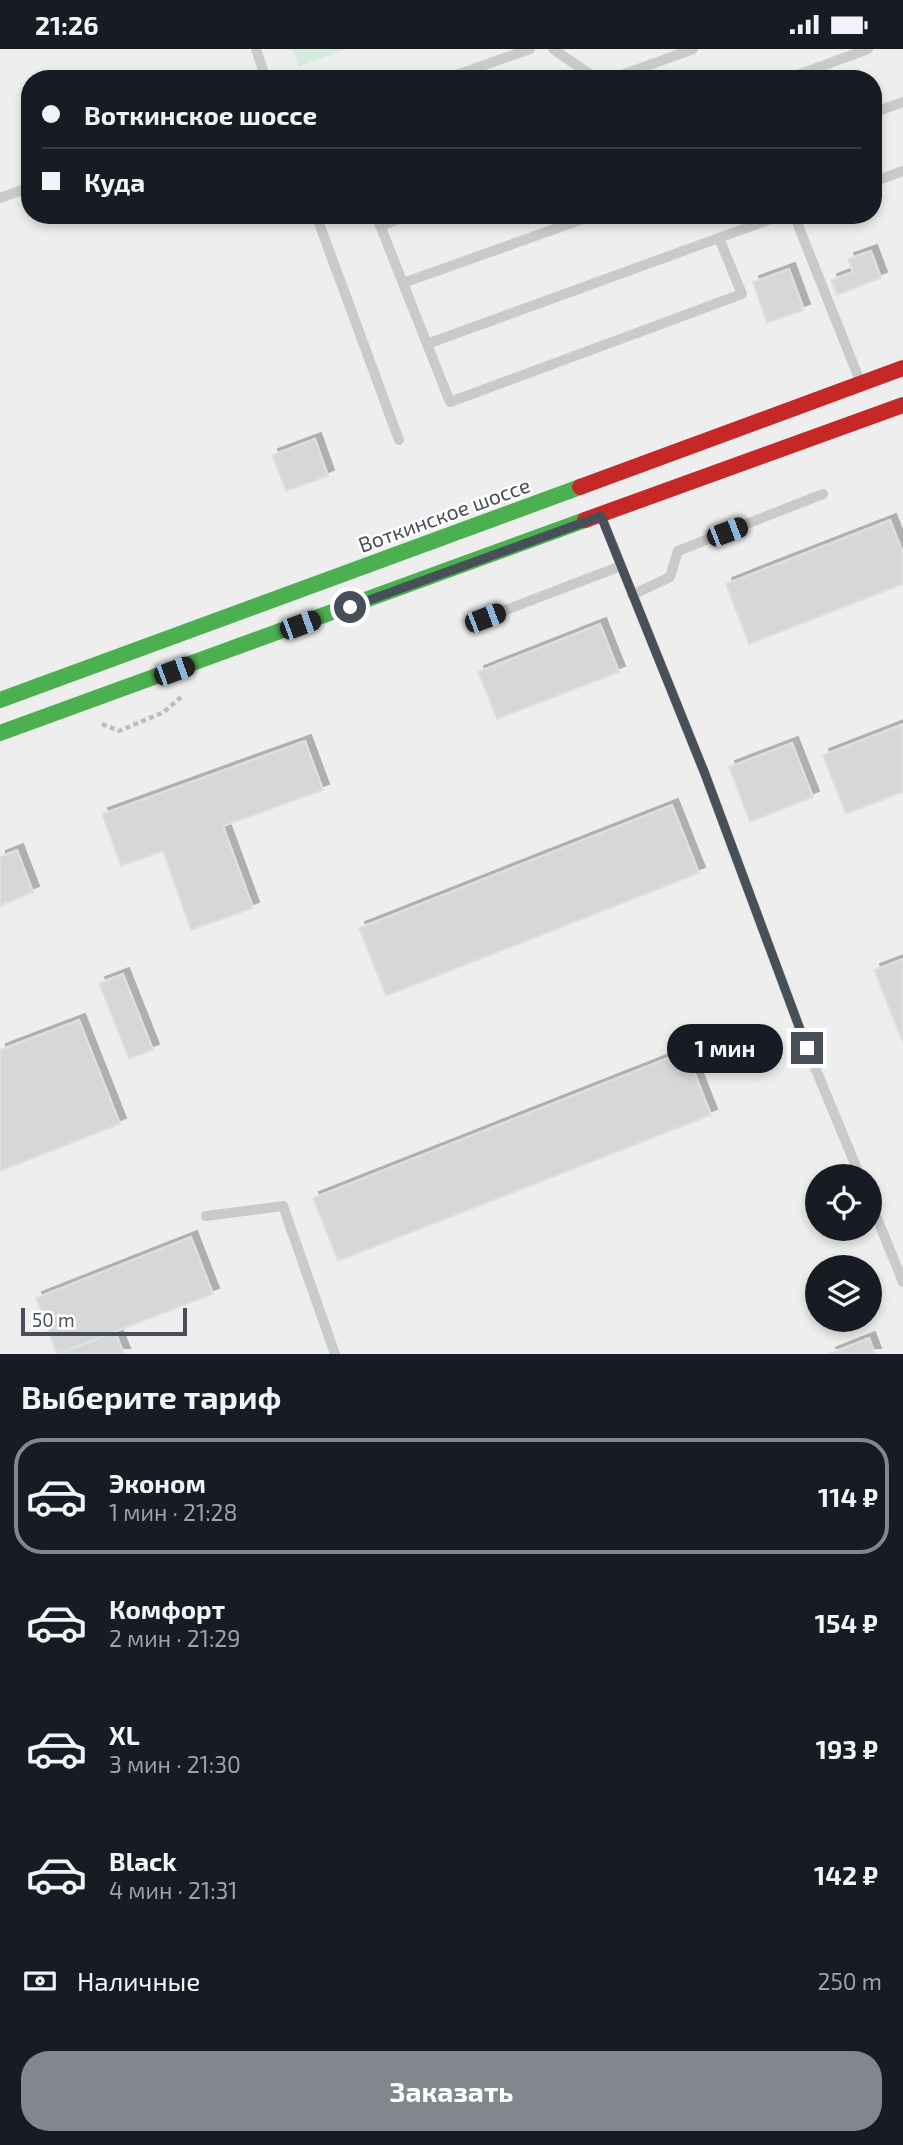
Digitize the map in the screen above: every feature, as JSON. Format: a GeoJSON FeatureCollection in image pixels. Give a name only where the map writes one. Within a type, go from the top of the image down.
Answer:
{"type":"FeatureCollection","features":[{"type":"Feature","properties":{"kind":"main road","name":"Воткинское шоссе"},"geometry":{"type":"LineString","coordinates":[[0,700],[903,368]]}},
{"type":"Feature","properties":{"kind":"main road"},"geometry":{"type":"LineString","coordinates":[[0,733],[903,405]]}},
{"type":"Feature","properties":{"kind":"lane"},"geometry":{"type":"LineString","coordinates":[[256,49],[263,70]]}},
{"type":"Feature","properties":{"kind":"lane"},"geometry":{"type":"LineString","coordinates":[[470,70],[530,49]]}},
{"type":"Feature","properties":{"kind":"lane"},"geometry":{"type":"LineString","coordinates":[[553,49],[584,70]]}},
{"type":"Feature","properties":{"kind":"lane"},"geometry":{"type":"LineString","coordinates":[[636,70],[693,49]]}},
{"type":"Feature","properties":{"kind":"lane"},"geometry":{"type":"LineString","coordinates":[[811,70],[868,49]]}},
{"type":"Feature","properties":{"kind":"lane"},"geometry":{"type":"LineString","coordinates":[[882,110],[903,102]]}},
{"type":"Feature","properties":{"kind":"lane"},"geometry":{"type":"LineString","coordinates":[[882,179],[903,171]]}},
{"type":"Feature","properties":{"kind":"lane"},"geometry":{"type":"LineString","coordinates":[[0,198],[21,190]]}},
{"type":"Feature","properties":{"kind":"lane"},"geometry":{"type":"LineString","coordinates":[[319,224],[399,440]]}},
{"type":"Feature","properties":{"kind":"lane"},"geometry":{"type":"LineString","coordinates":[[379,224],[450,402],[742,294],[719,238]]}},
{"type":"Feature","properties":{"kind":"lane"},"geometry":{"type":"LineString","coordinates":[[403,283],[569,224]]}},
{"type":"Feature","properties":{"kind":"lane"},"geometry":{"type":"LineString","coordinates":[[427,344],[757,224]]}},
{"type":"Feature","properties":{"kind":"lane"},"geometry":{"type":"LineString","coordinates":[[798,224],[861,384]]}},
{"type":"Feature","properties":{"kind":"lane"},"geometry":{"type":"LineString","coordinates":[[632,595],[670,577],[678,551],[823,494]]}},
{"type":"Feature","properties":{"kind":"lane"},"geometry":{"type":"LineString","coordinates":[[601,516],[705,774],[807,1048],[855,1164]]}},
{"type":"Feature","properties":{"kind":"lane"},"geometry":{"type":"LineString","coordinates":[[485,618],[621,566]]}},
{"type":"Feature","properties":{"kind":"lane"},"geometry":{"type":"LineString","coordinates":[[205,1216],[283,1206],[335,1354]]}},
{"type":"Feature","properties":{"kind":"lane"},"geometry":{"type":"LineString","coordinates":[[882,1230],[903,1282]]}},
{"type":"Feature","properties":{"kind":"green space"},"geometry":{"type":"Polygon","coordinates":[[[292,49],[346,49],[299,67],[292,49]]]}},
{"type":"Feature","properties":{"kind":"building"},"geometry":{"type":"Polygon","coordinates":[[[871,251],[881,278],[837,295],[831,280],[853,272],[848,259],[871,251]]]}},
{"type":"Feature","properties":{"kind":"building"},"geometry":{"type":"Polygon","coordinates":[[[789,269],[804,310],[767,323],[753,282],[789,269]]]}},
{"type":"Feature","properties":{"kind":"building"},"geometry":{"type":"Polygon","coordinates":[[[315,439],[328,476],[286,491],[272,455],[315,439]]]}},
{"type":"Feature","properties":{"kind":"building"},"geometry":{"type":"Polygon","coordinates":[[[890,520],[903,553],[903,584],[749,644],[726,584],[890,520]]]}},
{"type":"Feature","properties":{"kind":"building"},"geometry":{"type":"Polygon","coordinates":[[[600,624],[619,672],[497,719],[478,672],[600,624]]]}},
{"type":"Feature","properties":{"kind":"building"},"geometry":{"type":"Polygon","coordinates":[[[903,724],[903,792],[846,814],[823,755],[903,724]]]}},
{"type":"Feature","properties":{"kind":"building"},"geometry":{"type":"Polygon","coordinates":[[[305,741],[323,790],[223,826],[253,908],[191,930],[163,851],[121,866],[102,814],[305,741]]]}},
{"type":"Feature","properties":{"kind":"building"},"geometry":{"type":"Polygon","coordinates":[[[792,743],[813,797],[750,822],[729,767],[792,743]]]}},
{"type":"Feature","properties":{"kind":"building"},"geometry":{"type":"Polygon","coordinates":[[[672,805],[699,873],[386,996],[359,928],[672,805]]]}},
{"type":"Feature","properties":{"kind":"building"},"geometry":{"type":"Polygon","coordinates":[[[17,850],[33,892],[0,906],[0,857],[17,850]]]}},
{"type":"Feature","properties":{"kind":"building"},"geometry":{"type":"Polygon","coordinates":[[[903,959],[903,1043],[874,970],[903,959]]]}},
{"type":"Feature","properties":{"kind":"building"},"geometry":{"type":"Polygon","coordinates":[[[123,974],[153,1050],[129,1059],[99,983],[123,974]]]}},
{"type":"Feature","properties":{"kind":"building"},"geometry":{"type":"Polygon","coordinates":[[[79,1020],[120,1124],[0,1171],[0,1050],[79,1020]]]}},
{"type":"Feature","properties":{"kind":"building"},"geometry":{"type":"Polygon","coordinates":[[[686,1051],[711,1115],[338,1261],[313,1198],[686,1051]]]}},
{"type":"Feature","properties":{"kind":"building"},"geometry":{"type":"Polygon","coordinates":[[[191,1237],[213,1294],[57,1354],[36,1298],[191,1237]]]}},
{"type":"Feature","properties":{"kind":"building"},"geometry":{"type":"Polygon","coordinates":[[[115,1332],[124,1354],[59,1354],[115,1332]]]}},
{"type":"Feature","properties":{"kind":"building"},"geometry":{"type":"Polygon","coordinates":[[[869,1338],[875,1354],[829,1354],[869,1338]]]}},
{"type":"Feature","properties":{"kind":"traffic: fast"},"geometry":{"type":"LineString","coordinates":[[0,700],[580,487]]}},
{"type":"Feature","properties":{"kind":"traffic: fast"},"geometry":{"type":"LineString","coordinates":[[0,733],[585,520]]}},
{"type":"Feature","properties":{"kind":"traffic: jam"},"geometry":{"type":"LineString","coordinates":[[580,487],[903,368]]}},
{"type":"Feature","properties":{"kind":"traffic: jam"},"geometry":{"type":"LineString","coordinates":[[585,520],[903,405]]}},
{"type":"Feature","properties":{"kind":"route"},"geometry":{"type":"LineString","coordinates":[[350,607],[601,516],[705,774],[807,1048]]}}]}
